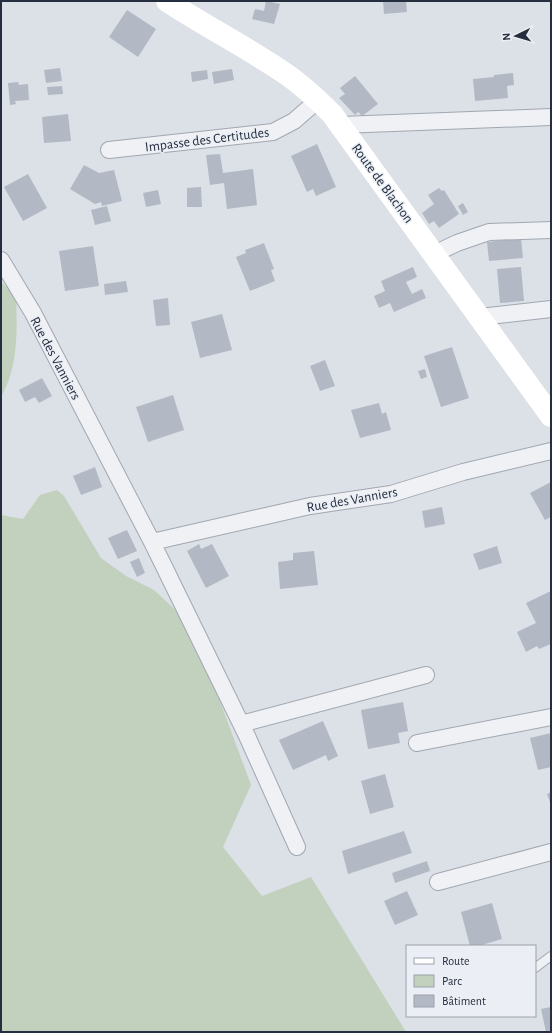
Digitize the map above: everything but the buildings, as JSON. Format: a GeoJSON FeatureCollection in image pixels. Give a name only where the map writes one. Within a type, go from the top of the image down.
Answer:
{"type":"FeatureCollection","features":[{"type":"Feature","properties":{"kind":"street","name":"Route de Blachon"},"geometry":{"type":"LineString","coordinates":[[167,1],[282,72],[318,100],[341,125],[551,416]]}},
{"type":"Feature","properties":{"kind":"street","name":"Impasse des Certitudes"},"geometry":{"type":"LineString","coordinates":[[110,150],[273,132],[294,121],[318,100]]}},
{"type":"Feature","properties":{"kind":"street"},"geometry":{"type":"LineString","coordinates":[[341,125],[551,117]]}},
{"type":"Feature","properties":{"kind":"street"},"geometry":{"type":"LineString","coordinates":[[434,254],[456,243],[489,232],[551,230]]}},
{"type":"Feature","properties":{"kind":"street","name":"Rue des Vanniers"},"geometry":{"type":"LineString","coordinates":[[1,260],[33,313],[152,542],[242,724],[297,847]]}},
{"type":"Feature","properties":{"kind":"street"},"geometry":{"type":"LineString","coordinates":[[480,317],[551,309]]}},
{"type":"Feature","properties":{"kind":"street","name":"Rue des Vanniers"},"geometry":{"type":"LineString","coordinates":[[152,542],[310,506],[391,494],[464,472],[551,451]]}},
{"type":"Feature","properties":{"kind":"street"},"geometry":{"type":"LineString","coordinates":[[242,724],[426,675]]}},
{"type":"Feature","properties":{"kind":"street"},"geometry":{"type":"LineString","coordinates":[[417,743],[551,716]]}},
{"type":"Feature","properties":{"kind":"street"},"geometry":{"type":"LineString","coordinates":[[438,882],[551,852]]}},
{"type":"Feature","properties":{"kind":"lane"},"geometry":{"type":"LineString","coordinates":[[536,967],[551,956]]}},
{"type":"Feature","properties":{"kind":"green space"},"geometry":{"type":"Polygon","coordinates":[[[1,282],[16,295],[17,321],[14,360],[7,385],[1,397],[1,282]]]}},
{"type":"Feature","properties":{"kind":"green space"},"geometry":{"type":"Polygon","coordinates":[[[57,490],[64,496],[101,558],[126,576],[154,590],[183,617],[201,650],[251,785],[223,847],[262,896],[311,877],[406,1032],[1,1032],[1,515],[23,519],[40,495],[57,490]]]}}]}
